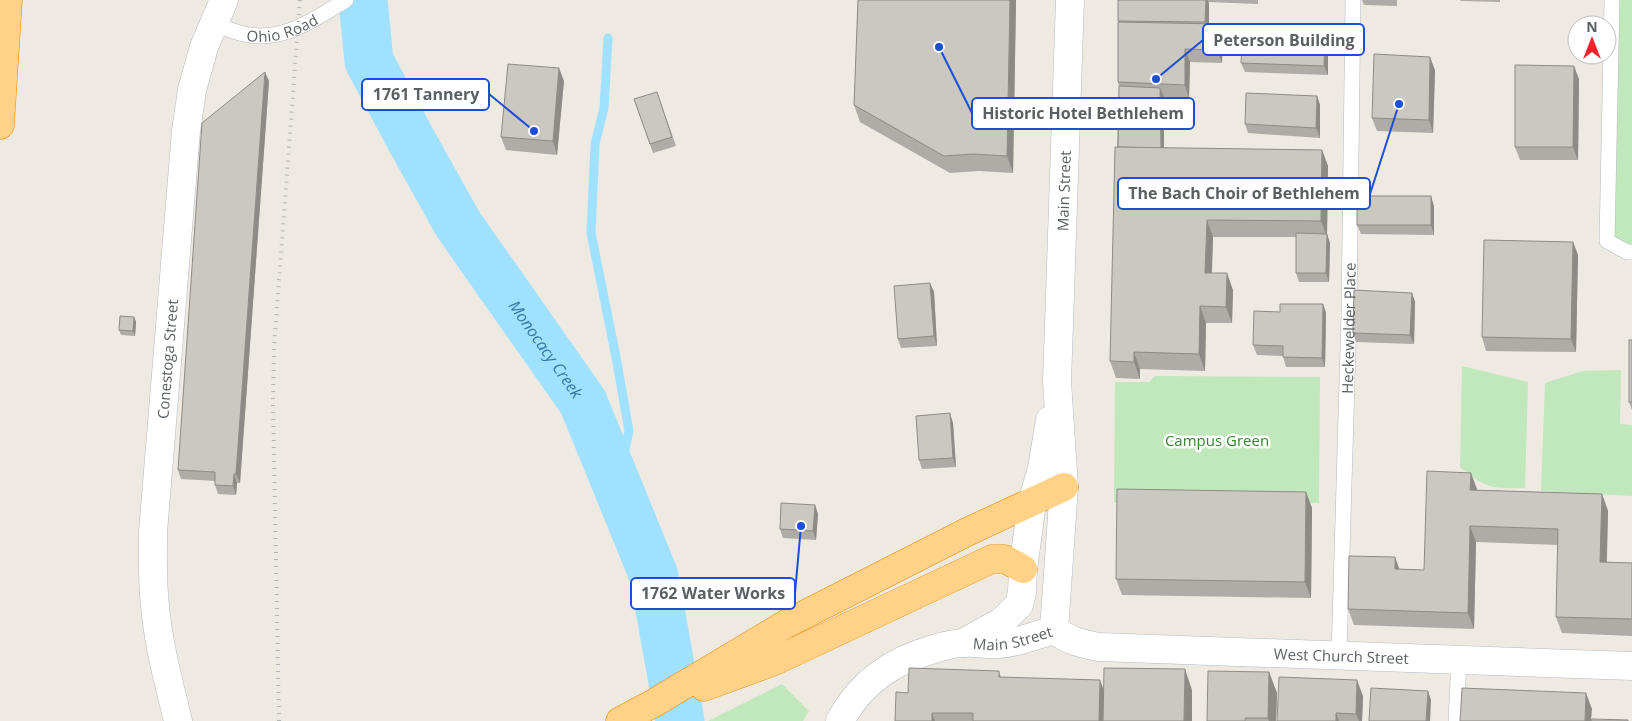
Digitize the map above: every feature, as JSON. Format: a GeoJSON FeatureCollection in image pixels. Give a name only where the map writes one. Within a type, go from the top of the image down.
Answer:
{"type":"FeatureCollection","features":[{"type":"Feature","properties":{"kind":"highway"},"geometry":{"type":"LineString","coordinates":[[0,125],[8,0]]}},
{"type":"Feature","properties":{"kind":"highway"},"geometry":{"type":"LineString","coordinates":[[631,716],[786,624],[967,532],[1064,487]]}},
{"type":"Feature","properties":{"kind":"highway"},"geometry":{"type":"LineString","coordinates":[[631,716],[776,661],[864,621],[992,558],[1005,559],[1023,568]]}},
{"type":"Feature","properties":{"kind":"street","name":"Main Street"},"geometry":{"type":"LineString","coordinates":[[963,643],[1007,643],[1024,640],[1054,630],[1064,487],[1057,382],[1070,0]]}},
{"type":"Feature","properties":{"kind":"street","name":"Conestoga Street"},"geometry":{"type":"LineString","coordinates":[[178,721],[161,647],[155,606],[152,565],[153,532],[186,131],[192,90],[204,47],[219,12]]}},
{"type":"Feature","properties":{"kind":"street","name":"Main Street"},"geometry":{"type":"LineString","coordinates":[[840,721],[860,693],[887,668],[909,657],[963,643],[1001,622],[1019,605],[1032,503],[1042,468],[1057,382]]}},
{"type":"Feature","properties":{"kind":"street","name":"West Church Street"},"geometry":{"type":"LineString","coordinates":[[1054,630],[1064,638],[1077,643],[1098,647],[1632,666]]}},
{"type":"Feature","properties":{"kind":"lane","name":"Ohio Road"},"geometry":{"type":"LineString","coordinates":[[219,12],[243,34],[267,36],[281,34],[311,21],[346,0]]}},
{"type":"Feature","properties":{"kind":"lane","name":"Heckewelder Place"},"geometry":{"type":"LineString","coordinates":[[1339,656],[1349,313],[1354,0]]}},
{"type":"Feature","properties":{"kind":"lane"},"geometry":{"type":"LineString","coordinates":[[1612,0],[1607,240],[1628,252],[1632,252]]}},
{"type":"Feature","properties":{"kind":"lane"},"geometry":{"type":"LineString","coordinates":[[1456,721],[1459,660]]}},
{"type":"Feature","properties":{"kind":"green space"},"geometry":{"type":"Polygon","coordinates":[[[1612,0],[1632,0],[1632,252],[1607,241],[1611,65],[1617,65],[1617,15],[1612,15],[1612,0]]]}},
{"type":"Feature","properties":{"kind":"green space"},"geometry":{"type":"Polygon","coordinates":[[[1462,366],[1528,382],[1525,488],[1490,486],[1476,479],[1460,467],[1462,366]]]}},
{"type":"Feature","properties":{"kind":"green space"},"geometry":{"type":"Polygon","coordinates":[[[1621,370],[1620,424],[1632,425],[1632,496],[1541,491],[1545,383],[1583,371],[1621,370]]]}},
{"type":"Feature","properties":{"kind":"green space","name":"Campus Green"},"geometry":{"type":"Polygon","coordinates":[[[1155,376],[1320,377],[1319,503],[1114,503],[1115,382],[1149,382],[1155,376]]]}},
{"type":"Feature","properties":{"kind":"green space"},"geometry":{"type":"Polygon","coordinates":[[[782,684],[809,711],[803,721],[708,721],[782,684]]]}},
{"type":"Feature","properties":{"kind":"building"},"geometry":{"type":"Polygon","coordinates":[[[858,0],[1010,0],[1007,156],[973,154],[944,156],[854,105],[858,0]]]}},
{"type":"Feature","properties":{"kind":"building"},"geometry":{"type":"Polygon","coordinates":[[[1118,0],[1206,0],[1205,22],[1118,21],[1118,0]]]}},
{"type":"Feature","properties":{"kind":"building"},"geometry":{"type":"Polygon","coordinates":[[[1118,22],[1218,24],[1217,50],[1185,49],[1185,85],[1118,82],[1118,22]]]}},
{"type":"Feature","properties":{"kind":"building"},"geometry":{"type":"Polygon","coordinates":[[[1243,30],[1325,33],[1324,66],[1241,63],[1243,30]]]}},
{"type":"Feature","properties":{"kind":"building"},"geometry":{"type":"Polygon","coordinates":[[[1374,54],[1430,57],[1429,120],[1372,118],[1374,54]]]}},
{"type":"Feature","properties":{"kind":"building"},"geometry":{"type":"Polygon","coordinates":[[[508,64],[559,68],[553,141],[501,137],[508,64]]]}},
{"type":"Feature","properties":{"kind":"building"},"geometry":{"type":"Polygon","coordinates":[[[1515,65],[1574,66],[1573,147],[1515,147],[1515,65]]]}},
{"type":"Feature","properties":{"kind":"building"},"geometry":{"type":"Polygon","coordinates":[[[265,72],[236,474],[234,474],[233,486],[215,485],[215,472],[178,470],[202,123],[265,72]]]}},
{"type":"Feature","properties":{"kind":"building"},"geometry":{"type":"Polygon","coordinates":[[[1119,86],[1160,88],[1161,148],[1118,147],[1119,86]]]}},
{"type":"Feature","properties":{"kind":"building"},"geometry":{"type":"Polygon","coordinates":[[[657,92],[672,137],[650,144],[634,99],[657,92]]]}},
{"type":"Feature","properties":{"kind":"building"},"geometry":{"type":"Polygon","coordinates":[[[1246,93],[1317,96],[1316,128],[1245,124],[1246,93]]]}},
{"type":"Feature","properties":{"kind":"building"},"geometry":{"type":"Polygon","coordinates":[[[1115,147],[1322,150],[1321,221],[1207,220],[1205,273],[1227,273],[1226,307],[1200,306],[1199,354],[1134,352],[1134,362],[1110,361],[1115,147]]]}},
{"type":"Feature","properties":{"kind":"building"},"geometry":{"type":"Polygon","coordinates":[[[1357,196],[1431,196],[1431,225],[1357,225],[1357,196]]]}},
{"type":"Feature","properties":{"kind":"building"},"geometry":{"type":"Polygon","coordinates":[[[1296,233],[1327,234],[1326,273],[1296,273],[1296,233]]]}},
{"type":"Feature","properties":{"kind":"building"},"geometry":{"type":"Polygon","coordinates":[[[1484,240],[1573,242],[1571,339],[1482,337],[1484,240]]]}},
{"type":"Feature","properties":{"kind":"building"},"geometry":{"type":"Polygon","coordinates":[[[930,283],[934,336],[898,339],[894,286],[930,283]]]}},
{"type":"Feature","properties":{"kind":"building"},"geometry":{"type":"Polygon","coordinates":[[[1354,290],[1412,293],[1410,335],[1353,333],[1354,290]]]}},
{"type":"Feature","properties":{"kind":"building"},"geometry":{"type":"Polygon","coordinates":[[[1280,304],[1323,304],[1322,358],[1283,357],[1283,346],[1253,345],[1254,311],[1280,312],[1280,304]]]}},
{"type":"Feature","properties":{"kind":"building"},"geometry":{"type":"Polygon","coordinates":[[[120,316],[134,317],[133,331],[119,330],[120,316]]]}},
{"type":"Feature","properties":{"kind":"building"},"geometry":{"type":"Polygon","coordinates":[[[1629,340],[1632,340],[1632,402],[1629,402],[1629,340]]]}},
{"type":"Feature","properties":{"kind":"building"},"geometry":{"type":"Polygon","coordinates":[[[950,413],[953,458],[919,460],[916,416],[950,413]]]}},
{"type":"Feature","properties":{"kind":"building"},"geometry":{"type":"Polygon","coordinates":[[[1427,471],[1471,473],[1470,490],[1602,494],[1600,562],[1632,563],[1632,619],[1556,617],[1558,529],[1470,526],[1468,613],[1348,609],[1349,556],[1395,557],[1395,569],[1424,570],[1427,471]]]}},
{"type":"Feature","properties":{"kind":"building"},"geometry":{"type":"Polygon","coordinates":[[[1117,489],[1306,492],[1305,582],[1116,579],[1117,489]]]}},
{"type":"Feature","properties":{"kind":"building"},"geometry":{"type":"Polygon","coordinates":[[[781,503],[815,505],[813,531],[780,529],[781,503]]]}},
{"type":"Feature","properties":{"kind":"building"},"geometry":{"type":"Polygon","coordinates":[[[909,668],[999,671],[999,677],[1100,680],[1099,721],[973,721],[973,713],[932,713],[932,721],[895,721],[896,692],[908,693],[909,668]]]}},
{"type":"Feature","properties":{"kind":"building"},"geometry":{"type":"Polygon","coordinates":[[[1104,668],[1185,669],[1184,721],[1103,721],[1104,668]]]}},
{"type":"Feature","properties":{"kind":"building"},"geometry":{"type":"Polygon","coordinates":[[[1208,671],[1269,672],[1268,718],[1245,718],[1245,721],[1207,721],[1208,671]]]}},
{"type":"Feature","properties":{"kind":"building"},"geometry":{"type":"Polygon","coordinates":[[[1279,677],[1357,680],[1356,714],[1336,713],[1336,721],[1277,721],[1279,677]]]}},
{"type":"Feature","properties":{"kind":"building"},"geometry":{"type":"Polygon","coordinates":[[[1371,688],[1428,691],[1426,721],[1369,721],[1371,688]]]}},
{"type":"Feature","properties":{"kind":"building"},"geometry":{"type":"Polygon","coordinates":[[[1462,688],[1586,693],[1585,721],[1460,721],[1462,688]]]}},
{"type":"Feature","properties":{"kind":"building"},"geometry":{"type":"Polygon","coordinates":[[[1592,719],[1628,720],[1628,721],[1591,721],[1592,719]]]}},
{"type":"Feature","properties":{"kind":"waterway","name":"Monocacy Creek"},"geometry":{"type":"LineString","coordinates":[[363,0],[369,61],[410,138],[458,224],[583,402],[654,576],[680,721]]}},
{"type":"Feature","properties":{"kind":"waterway"},"geometry":{"type":"LineString","coordinates":[[608,38],[604,108],[595,144],[591,233],[629,431],[617,487]]}},
{"type":"Feature","properties":{"kind":"railway"},"geometry":{"type":"LineString","coordinates":[[279,721],[273,401],[274,348],[300,0]]}},
{"type":"Feature","properties":{"kind":"place","name":"Historic Hotel Bethlehem"},"geometry":{"type":"Point","coordinates":[939,47]}},
{"type":"Feature","properties":{"kind":"place","name":"Peterson Building"},"geometry":{"type":"Point","coordinates":[1156,79]}},
{"type":"Feature","properties":{"kind":"place","name":"The Bach Choir of Bethlehem"},"geometry":{"type":"Point","coordinates":[1399,104]}},
{"type":"Feature","properties":{"kind":"place","name":"1761 Tannery"},"geometry":{"type":"Point","coordinates":[534,131]}},
{"type":"Feature","properties":{"kind":"place","name":"1762 Water Works"},"geometry":{"type":"Point","coordinates":[801,526]}}]}
